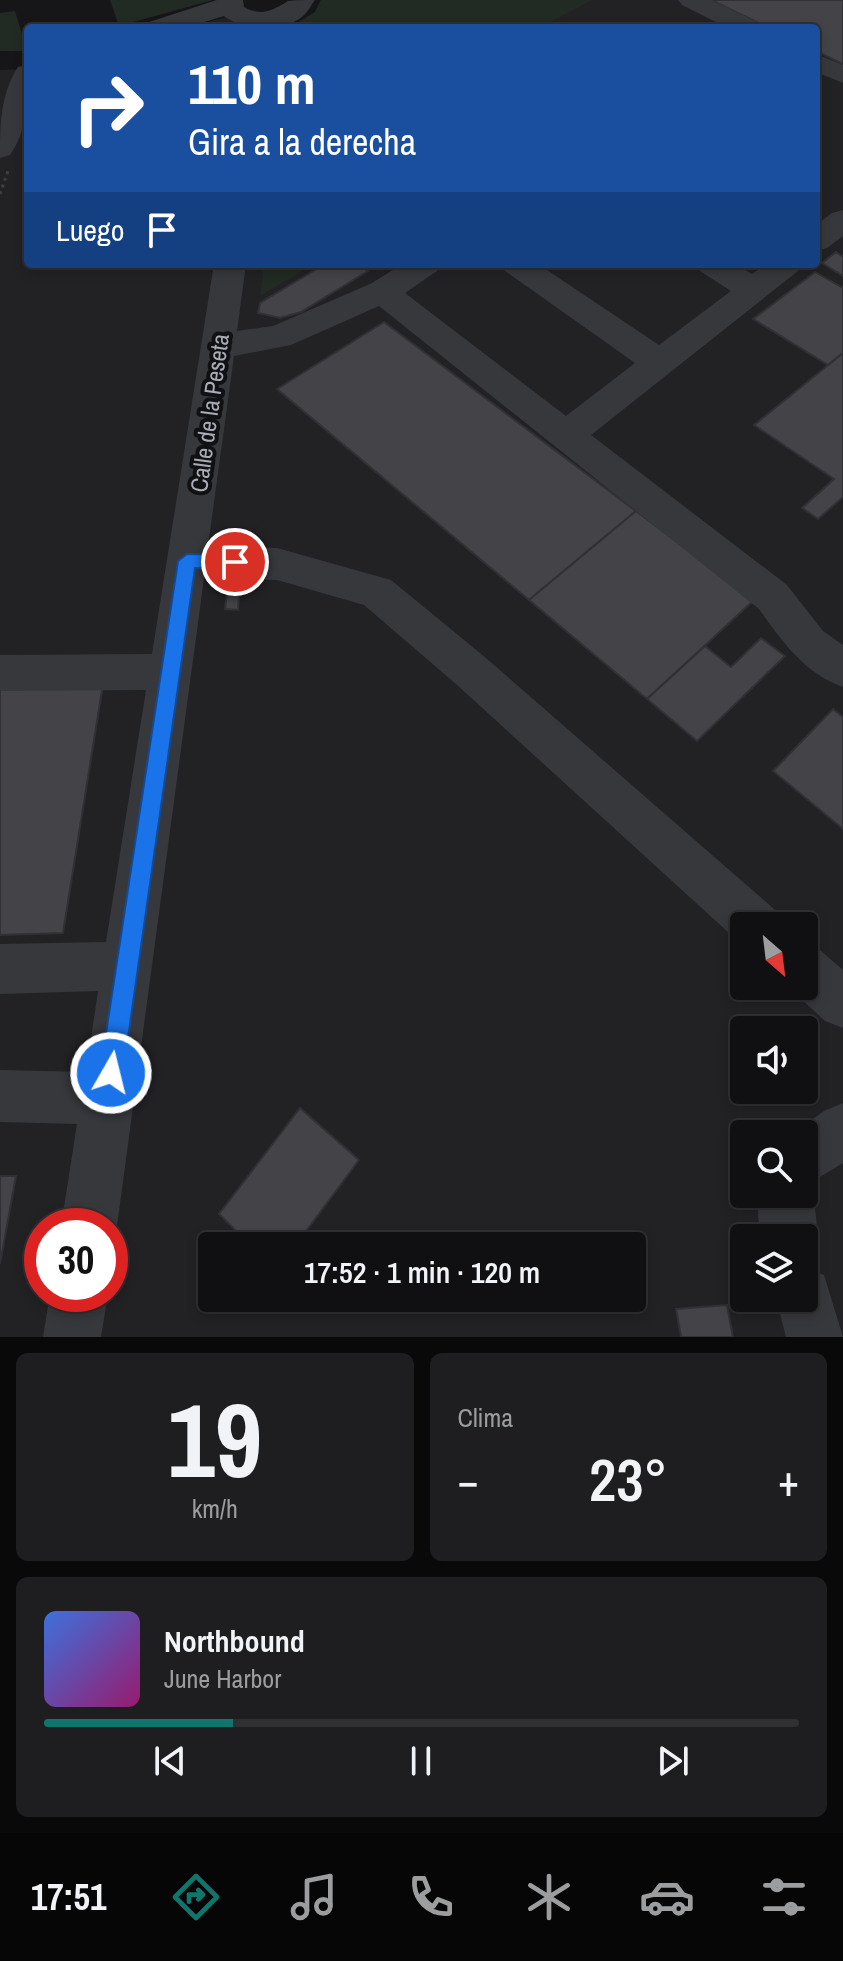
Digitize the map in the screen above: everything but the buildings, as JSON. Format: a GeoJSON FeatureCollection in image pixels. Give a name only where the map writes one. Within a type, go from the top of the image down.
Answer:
{"type":"FeatureCollection","features":[{"type":"Feature","properties":{"kind":"street"},"geometry":{"type":"LineString","coordinates":[[172,24],[232,7],[264,24],[285,16],[300,6],[302,0]]}},
{"type":"Feature","properties":{"kind":"street"},"geometry":{"type":"LineString","coordinates":[[691,0],[740,24]]}},
{"type":"Feature","properties":{"kind":"street"},"geometry":{"type":"LineString","coordinates":[[0,65],[24,64]]}},
{"type":"Feature","properties":{"kind":"street"},"geometry":{"type":"LineString","coordinates":[[820,64],[843,75]]}},
{"type":"Feature","properties":{"kind":"street"},"geometry":{"type":"LineString","coordinates":[[0,149],[24,84]]}},
{"type":"Feature","properties":{"kind":"street"},"geometry":{"type":"LineString","coordinates":[[820,89],[843,101]]}},
{"type":"Feature","properties":{"kind":"street"},"geometry":{"type":"LineString","coordinates":[[820,203],[843,218],[820,238]]}},
{"type":"Feature","properties":{"kind":"street","name":"Calle de la Peseta"},"geometry":{"type":"LineString","coordinates":[[92,1208],[229,268]]}},
{"type":"Feature","properties":{"kind":"street"},"geometry":{"type":"LineString","coordinates":[[219,346],[279,337],[382,292],[420,268]]}},
{"type":"Feature","properties":{"kind":"street"},"geometry":{"type":"LineString","coordinates":[[522,268],[660,363]]}},
{"type":"Feature","properties":{"kind":"street"},"geometry":{"type":"LineString","coordinates":[[718,268],[754,290]]}},
{"type":"Feature","properties":{"kind":"street"},"geometry":{"type":"LineString","coordinates":[[566,435],[782,268]]}},
{"type":"Feature","properties":{"kind":"street"},"geometry":{"type":"LineString","coordinates":[[382,292],[773,597],[808,643],[843,669]]}},
{"type":"Feature","properties":{"kind":"street"},"geometry":{"type":"LineString","coordinates":[[187,561],[277,564],[377,592],[471,671],[741,912]]}},
{"type":"Feature","properties":{"kind":"street"},"geometry":{"type":"LineString","coordinates":[[0,673],[171,672]]}},
{"type":"Feature","properties":{"kind":"street"},"geometry":{"type":"LineString","coordinates":[[0,969],[127,966]]}},
{"type":"Feature","properties":{"kind":"street"},"geometry":{"type":"LineString","coordinates":[[818,981],[843,1003]]}},
{"type":"Feature","properties":{"kind":"street"},"geometry":{"type":"LineString","coordinates":[[0,1096],[107,1099]]}},
{"type":"Feature","properties":{"kind":"street"},"geometry":{"type":"LineString","coordinates":[[818,1148],[843,1130]]}},
{"type":"Feature","properties":{"kind":"street"},"geometry":{"type":"LineString","coordinates":[[72,1337],[76,1312]]}},
{"type":"Feature","properties":{"kind":"street"},"geometry":{"type":"LineString","coordinates":[[808,1312],[815,1337]]}},
{"type":"Feature","properties":{"kind":"shaded area"},"geometry":{"type":"Polygon","coordinates":[[[110,0],[213,0],[126,24],[118,24],[110,0]]]}},
{"type":"Feature","properties":{"kind":"shaded area"},"geometry":{"type":"Polygon","coordinates":[[[321,0],[843,0],[843,1337],[0,1337],[0,70],[24,69],[24,268],[820,268],[820,24],[294,24],[315,12],[321,0]]]}},
{"type":"Feature","properties":{"kind":"shaded area"},"geometry":{"type":"Polygon","coordinates":[[[321,0],[592,0],[547,24],[297,24],[315,12],[321,0]]]}},
{"type":"Feature","properties":{"kind":"shaded area"},"geometry":{"type":"Polygon","coordinates":[[[15,11],[24,51],[0,51],[0,13],[15,11]]]}},
{"type":"Feature","properties":{"kind":"shaded area"},"geometry":{"type":"Polygon","coordinates":[[[226,17],[244,24],[200,24],[226,17]]]}},
{"type":"Feature","properties":{"kind":"shaded area"},"geometry":{"type":"Polygon","coordinates":[[[264,268],[307,268],[260,296],[264,268]]]}},
{"type":"Feature","properties":{"kind":"route"},"geometry":{"type":"LineString","coordinates":[[111,1073],[187,561],[235,562]]}}]}
